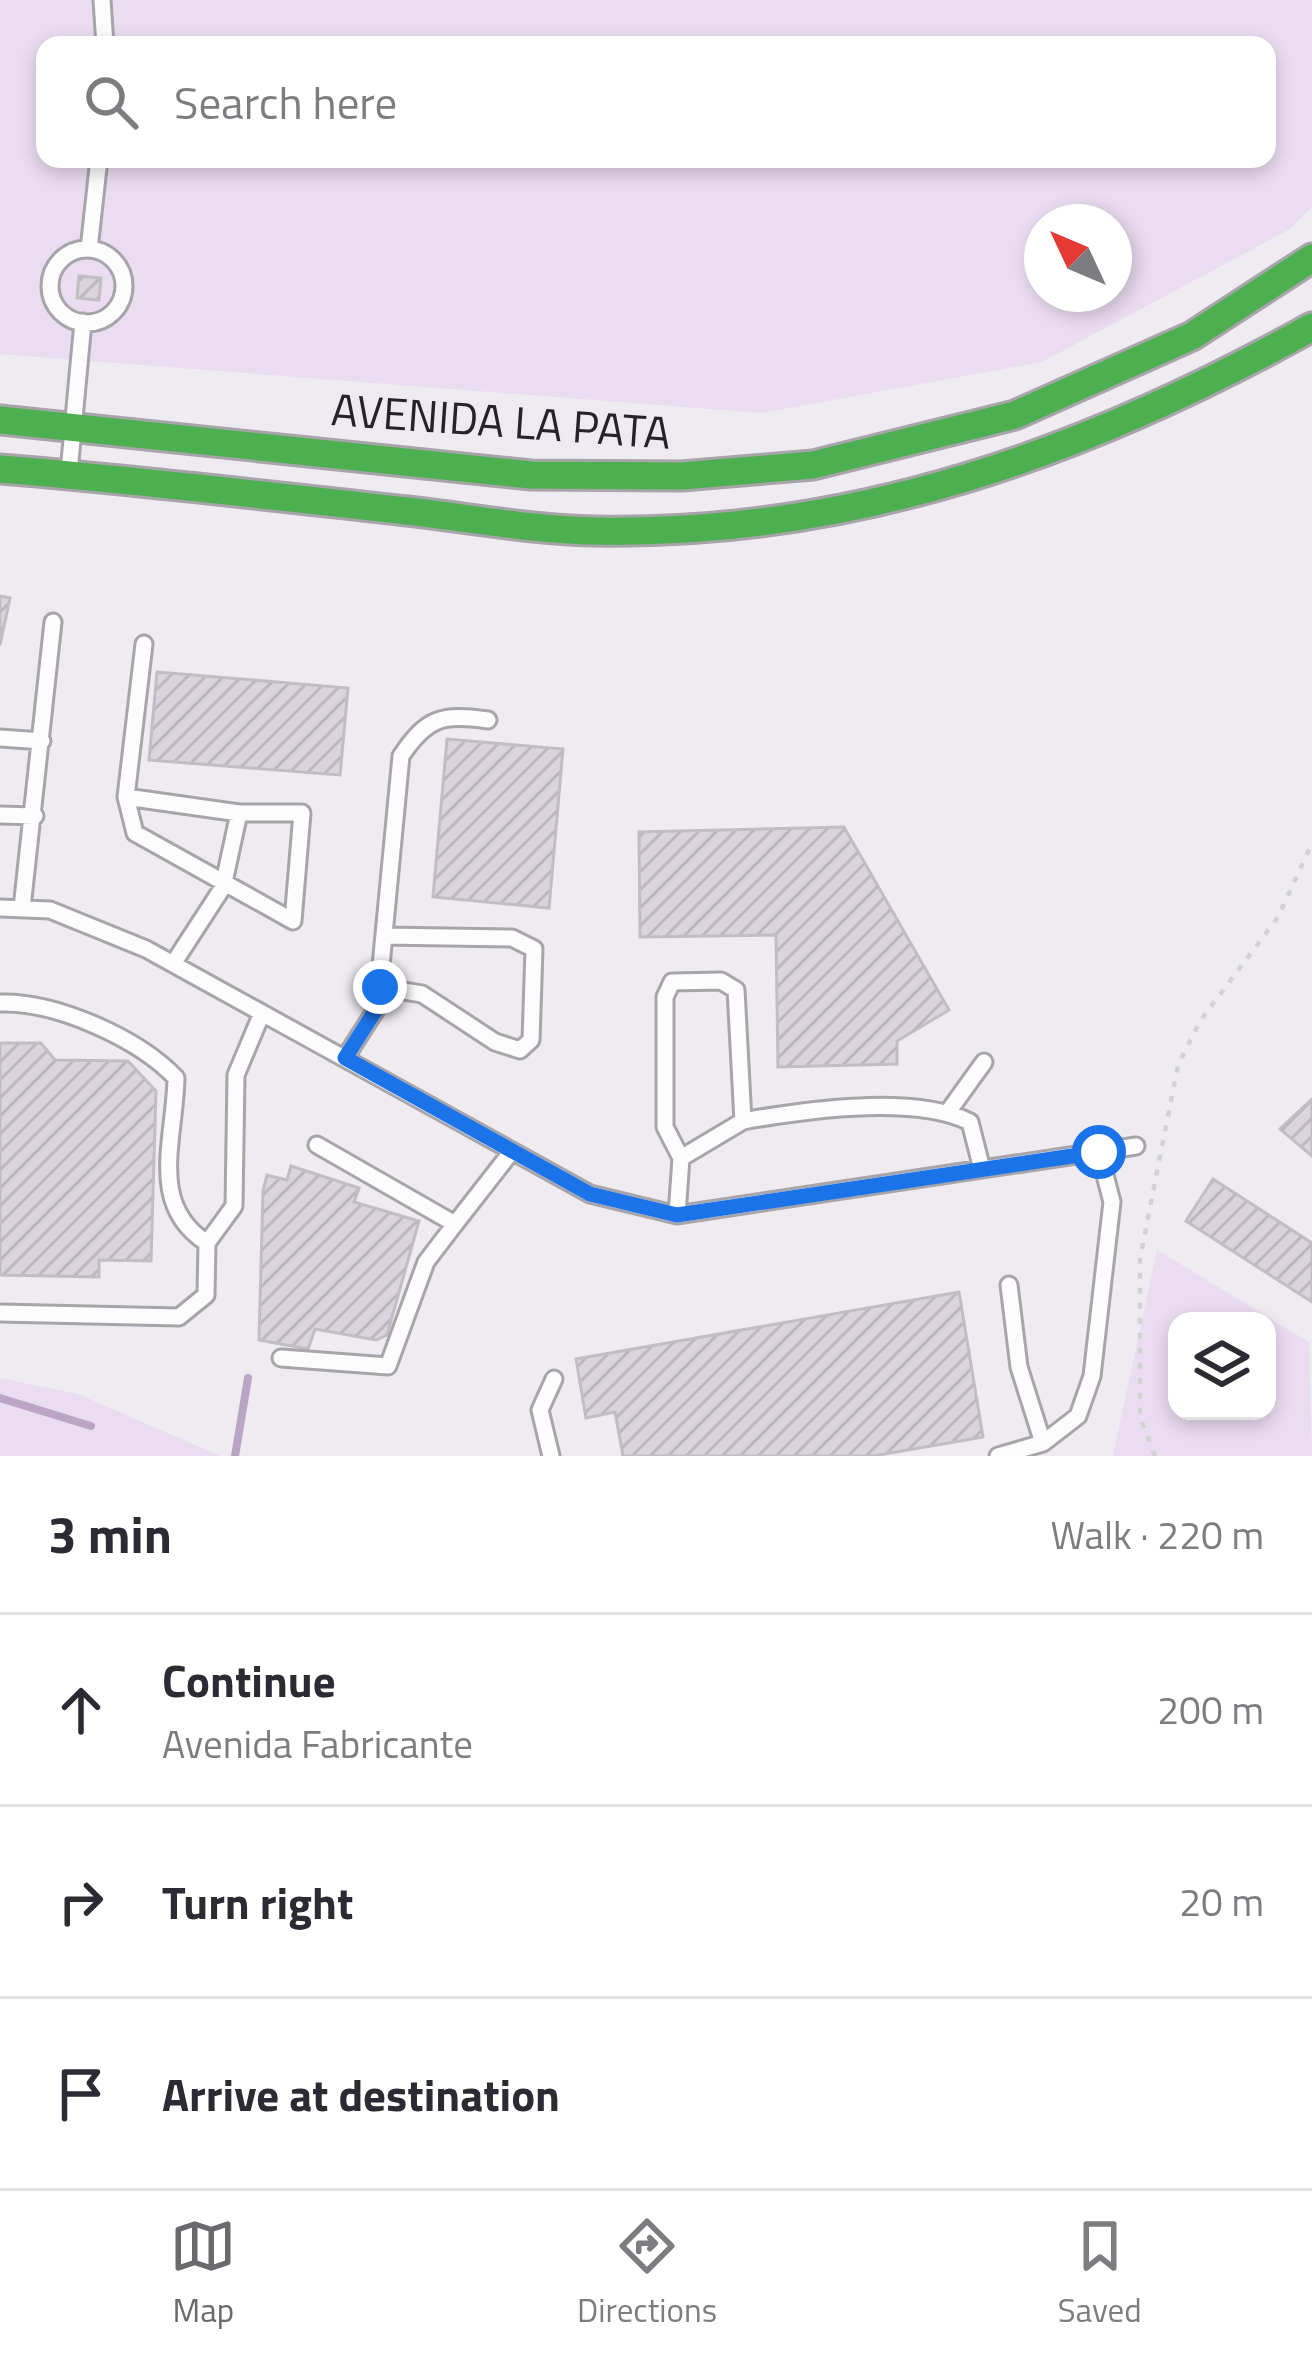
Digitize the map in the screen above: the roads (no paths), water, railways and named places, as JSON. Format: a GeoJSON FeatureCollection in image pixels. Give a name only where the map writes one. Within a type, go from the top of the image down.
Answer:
{"type":"FeatureCollection","features":[{"type":"Feature","properties":{"kind":"main road","name":"AVENIDA LA PATA"},"geometry":{"type":"LineString","coordinates":[[0,420],[531,475],[682,476],[813,465],[1015,416],[1192,336],[1312,258]]}},
{"type":"Feature","properties":{"kind":"main road","name":"AVENIDA LA PATA"},"geometry":{"type":"LineString","coordinates":[[0,469],[595,531],[726,527],[881,505],[1054,456],[1234,372],[1312,327]]}},
{"type":"Feature","properties":{"kind":"lane"},"geometry":{"type":"LineString","coordinates":[[102,0],[105,36]]}},
{"type":"Feature","properties":{"kind":"lane"},"geometry":{"type":"LineString","coordinates":[[89,249],[98,168]]}},
{"type":"Feature","properties":{"kind":"lane"},"geometry":{"type":"LineString","coordinates":[[89,249],[112,259],[123,293],[110,315],[83,322],[57,308],[50,285],[58,263],[89,249]]}},
{"type":"Feature","properties":{"kind":"lane"},"geometry":{"type":"LineString","coordinates":[[68,475],[83,322]]}},
{"type":"Feature","properties":{"kind":"lane"},"geometry":{"type":"LineString","coordinates":[[22,908],[53,622]]}},
{"type":"Feature","properties":{"kind":"lane"},"geometry":{"type":"LineString","coordinates":[[126,797],[239,813],[302,813],[293,921],[135,833],[126,797],[143,644]]}},
{"type":"Feature","properties":{"kind":"lane"},"geometry":{"type":"LineString","coordinates":[[345,1058],[377,1008],[401,756],[418,730],[449,715],[488,720]]}},
{"type":"Feature","properties":{"kind":"lane"},"geometry":{"type":"LineString","coordinates":[[0,738],[42,741]]}},
{"type":"Feature","properties":{"kind":"lane"},"geometry":{"type":"LineString","coordinates":[[173,964],[223,886],[239,813]]}},
{"type":"Feature","properties":{"kind":"lane"},"geometry":{"type":"LineString","coordinates":[[0,815],[34,816]]}},
{"type":"Feature","properties":{"kind":"lane"},"geometry":{"type":"LineString","coordinates":[[0,908],[50,910],[173,964],[590,1194],[677,1215],[1136,1146]]}},
{"type":"Feature","properties":{"kind":"lane"},"geometry":{"type":"LineString","coordinates":[[380,987],[422,994],[495,1042],[520,1050],[531,1040],[533,949],[512,938],[384,937]]}},
{"type":"Feature","properties":{"kind":"lane"},"geometry":{"type":"LineString","coordinates":[[677,1215],[681,1158],[665,1126],[665,997],[673,982],[722,981],[736,991],[742,1121]]}},
{"type":"Feature","properties":{"kind":"lane"},"geometry":{"type":"LineString","coordinates":[[0,1004],[45,1006],[134,1041],[176,1078],[171,1207],[185,1229],[207,1244]]}},
{"type":"Feature","properties":{"kind":"lane"},"geometry":{"type":"LineString","coordinates":[[0,1313],[178,1317],[206,1295],[207,1244],[234,1206],[236,1075],[262,1013]]}},
{"type":"Feature","properties":{"kind":"lane"},"geometry":{"type":"LineString","coordinates":[[948,1112],[983,1062]]}},
{"type":"Feature","properties":{"kind":"lane"},"geometry":{"type":"LineString","coordinates":[[681,1158],[742,1121],[812,1109],[948,1112],[970,1122],[982,1168]]}},
{"type":"Feature","properties":{"kind":"lane"},"geometry":{"type":"LineString","coordinates":[[317,1145],[454,1224]]}},
{"type":"Feature","properties":{"kind":"lane"},"geometry":{"type":"LineString","coordinates":[[281,1358],[388,1366],[426,1262],[512,1151]]}},
{"type":"Feature","properties":{"kind":"lane"},"geometry":{"type":"LineString","coordinates":[[998,1456],[1043,1443],[1078,1416],[1091,1376],[1112,1202],[1099,1152]]}},
{"type":"Feature","properties":{"kind":"lane"},"geometry":{"type":"LineString","coordinates":[[1009,1285],[1019,1367],[1043,1443]]}},
{"type":"Feature","properties":{"kind":"lane"},"geometry":{"type":"LineString","coordinates":[[551,1456],[540,1410],[554,1379]]}},
{"type":"Feature","properties":{"kind":"waterway"},"geometry":{"type":"LineString","coordinates":[[235,1456],[248,1378]]}},
{"type":"Feature","properties":{"kind":"waterway"},"geometry":{"type":"LineString","coordinates":[[0,1398],[91,1426]]}}]}
